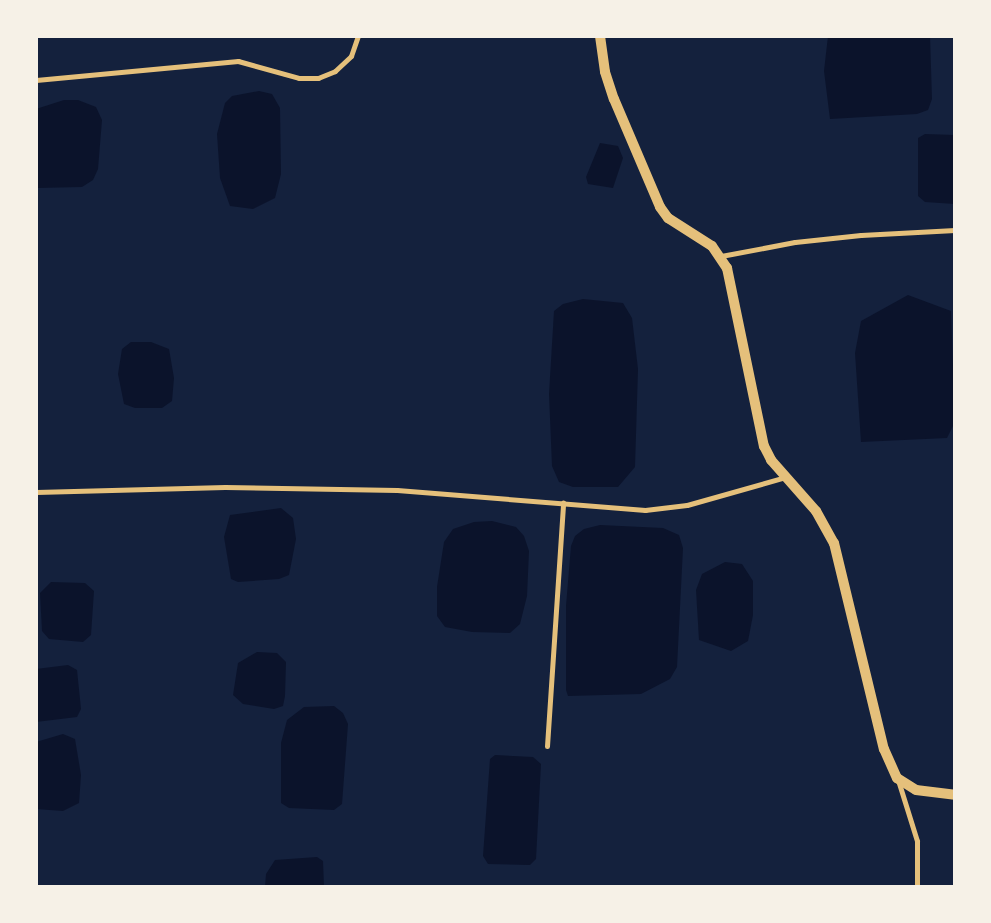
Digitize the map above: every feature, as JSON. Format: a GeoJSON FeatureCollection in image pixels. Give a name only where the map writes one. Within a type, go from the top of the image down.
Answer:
{"type":"FeatureCollection","features":[{"type":"Feature","properties":{"kind":"main road"},"geometry":{"type":"LineString","coordinates":[[600,36],[605,72],[614,99],[660,207],[668,218],[712,246],[721,256],[727,268],[761,437],[771,460],[816,511],[834,543],[884,749],[898,778],[916,790],[955,795]]}},
{"type":"Feature","properties":{"kind":"street"},"geometry":{"type":"LineString","coordinates":[[36,80],[238,61],[299,78],[318,78],[336,71],[351,56],[358,36]]}},
{"type":"Feature","properties":{"kind":"street"},"geometry":{"type":"LineString","coordinates":[[721,256],[795,242],[861,234],[955,230]]}},
{"type":"Feature","properties":{"kind":"street"},"geometry":{"type":"LineString","coordinates":[[36,492],[225,487],[388,490],[645,510],[687,505],[786,477]]}},
{"type":"Feature","properties":{"kind":"street"},"geometry":{"type":"LineString","coordinates":[[547,746],[563,503]]}},
{"type":"Feature","properties":{"kind":"street"},"geometry":{"type":"LineString","coordinates":[[898,778],[917,841],[917,887]]}},
{"type":"Feature","properties":{"kind":"water"},"geometry":{"type":"Polygon","coordinates":[[[828,36],[930,36],[932,99],[928,110],[917,114],[830,119],[824,71],[828,36]]]}},
{"type":"Feature","properties":{"kind":"water"},"geometry":{"type":"Polygon","coordinates":[[[259,91],[272,94],[280,108],[281,174],[275,198],[253,209],[230,206],[220,178],[217,134],[225,103],[232,96],[259,91]]]}},
{"type":"Feature","properties":{"kind":"water"},"geometry":{"type":"Polygon","coordinates":[[[64,100],[78,100],[96,107],[102,120],[98,169],[93,180],[82,187],[37,188],[36,109],[64,100]]]}},
{"type":"Feature","properties":{"kind":"water"},"geometry":{"type":"Polygon","coordinates":[[[925,134],[955,135],[955,204],[925,202],[918,196],[918,138],[925,134]]]}},
{"type":"Feature","properties":{"kind":"water"},"geometry":{"type":"Polygon","coordinates":[[[600,143],[618,146],[623,158],[613,188],[588,184],[586,177],[600,143]]]}},
{"type":"Feature","properties":{"kind":"water"},"geometry":{"type":"Polygon","coordinates":[[[908,295],[951,311],[955,422],[947,438],[861,442],[855,353],[861,321],[908,295]]]}},
{"type":"Feature","properties":{"kind":"water"},"geometry":{"type":"Polygon","coordinates":[[[583,299],[623,303],[632,318],[638,369],[635,467],[618,487],[573,487],[559,482],[552,466],[549,394],[554,311],[563,304],[583,299]]]}},
{"type":"Feature","properties":{"kind":"water"},"geometry":{"type":"Polygon","coordinates":[[[131,342],[151,342],[169,349],[174,378],[172,401],[162,408],[135,408],[124,404],[118,374],[122,349],[131,342]]]}},
{"type":"Feature","properties":{"kind":"water"},"geometry":{"type":"Polygon","coordinates":[[[281,508],[293,518],[296,539],[289,575],[279,579],[238,582],[231,579],[224,537],[230,515],[281,508]]]}},
{"type":"Feature","properties":{"kind":"water"},"geometry":{"type":"Polygon","coordinates":[[[492,521],[516,527],[524,536],[529,551],[527,596],[520,624],[510,633],[472,632],[445,627],[437,616],[437,587],[444,542],[453,529],[474,522],[492,521]]]}},
{"type":"Feature","properties":{"kind":"water"},"geometry":{"type":"Polygon","coordinates":[[[600,525],[663,528],[679,535],[683,548],[677,667],[670,679],[641,694],[568,696],[566,690],[566,606],[571,546],[575,536],[584,529],[600,525]]]}},
{"type":"Feature","properties":{"kind":"water"},"geometry":{"type":"Polygon","coordinates":[[[725,562],[742,564],[753,581],[753,615],[748,641],[731,651],[699,640],[696,590],[702,574],[725,562]]]}},
{"type":"Feature","properties":{"kind":"water"},"geometry":{"type":"Polygon","coordinates":[[[51,582],[85,583],[94,591],[91,635],[83,642],[49,639],[42,631],[40,593],[51,582]]]}},
{"type":"Feature","properties":{"kind":"water"},"geometry":{"type":"Polygon","coordinates":[[[257,652],[277,653],[286,662],[283,706],[274,709],[243,704],[233,695],[238,663],[257,652]]]}},
{"type":"Feature","properties":{"kind":"water"},"geometry":{"type":"Polygon","coordinates":[[[68,665],[77,670],[81,709],[77,717],[36,722],[36,669],[68,665]]]}},
{"type":"Feature","properties":{"kind":"water"},"geometry":{"type":"Polygon","coordinates":[[[334,706],[343,713],[348,724],[342,804],[334,810],[289,808],[281,803],[281,743],[287,720],[304,707],[334,706]]]}},
{"type":"Feature","properties":{"kind":"water"},"geometry":{"type":"Polygon","coordinates":[[[63,734],[75,739],[81,775],[79,803],[63,811],[36,809],[36,742],[63,734]]]}},
{"type":"Feature","properties":{"kind":"water"},"geometry":{"type":"Polygon","coordinates":[[[495,755],[533,757],[541,764],[536,859],[530,865],[488,864],[483,856],[490,759],[495,755]]]}},
{"type":"Feature","properties":{"kind":"water"},"geometry":{"type":"Polygon","coordinates":[[[317,857],[323,861],[324,887],[265,887],[266,874],[275,860],[317,857]]]}}]}
